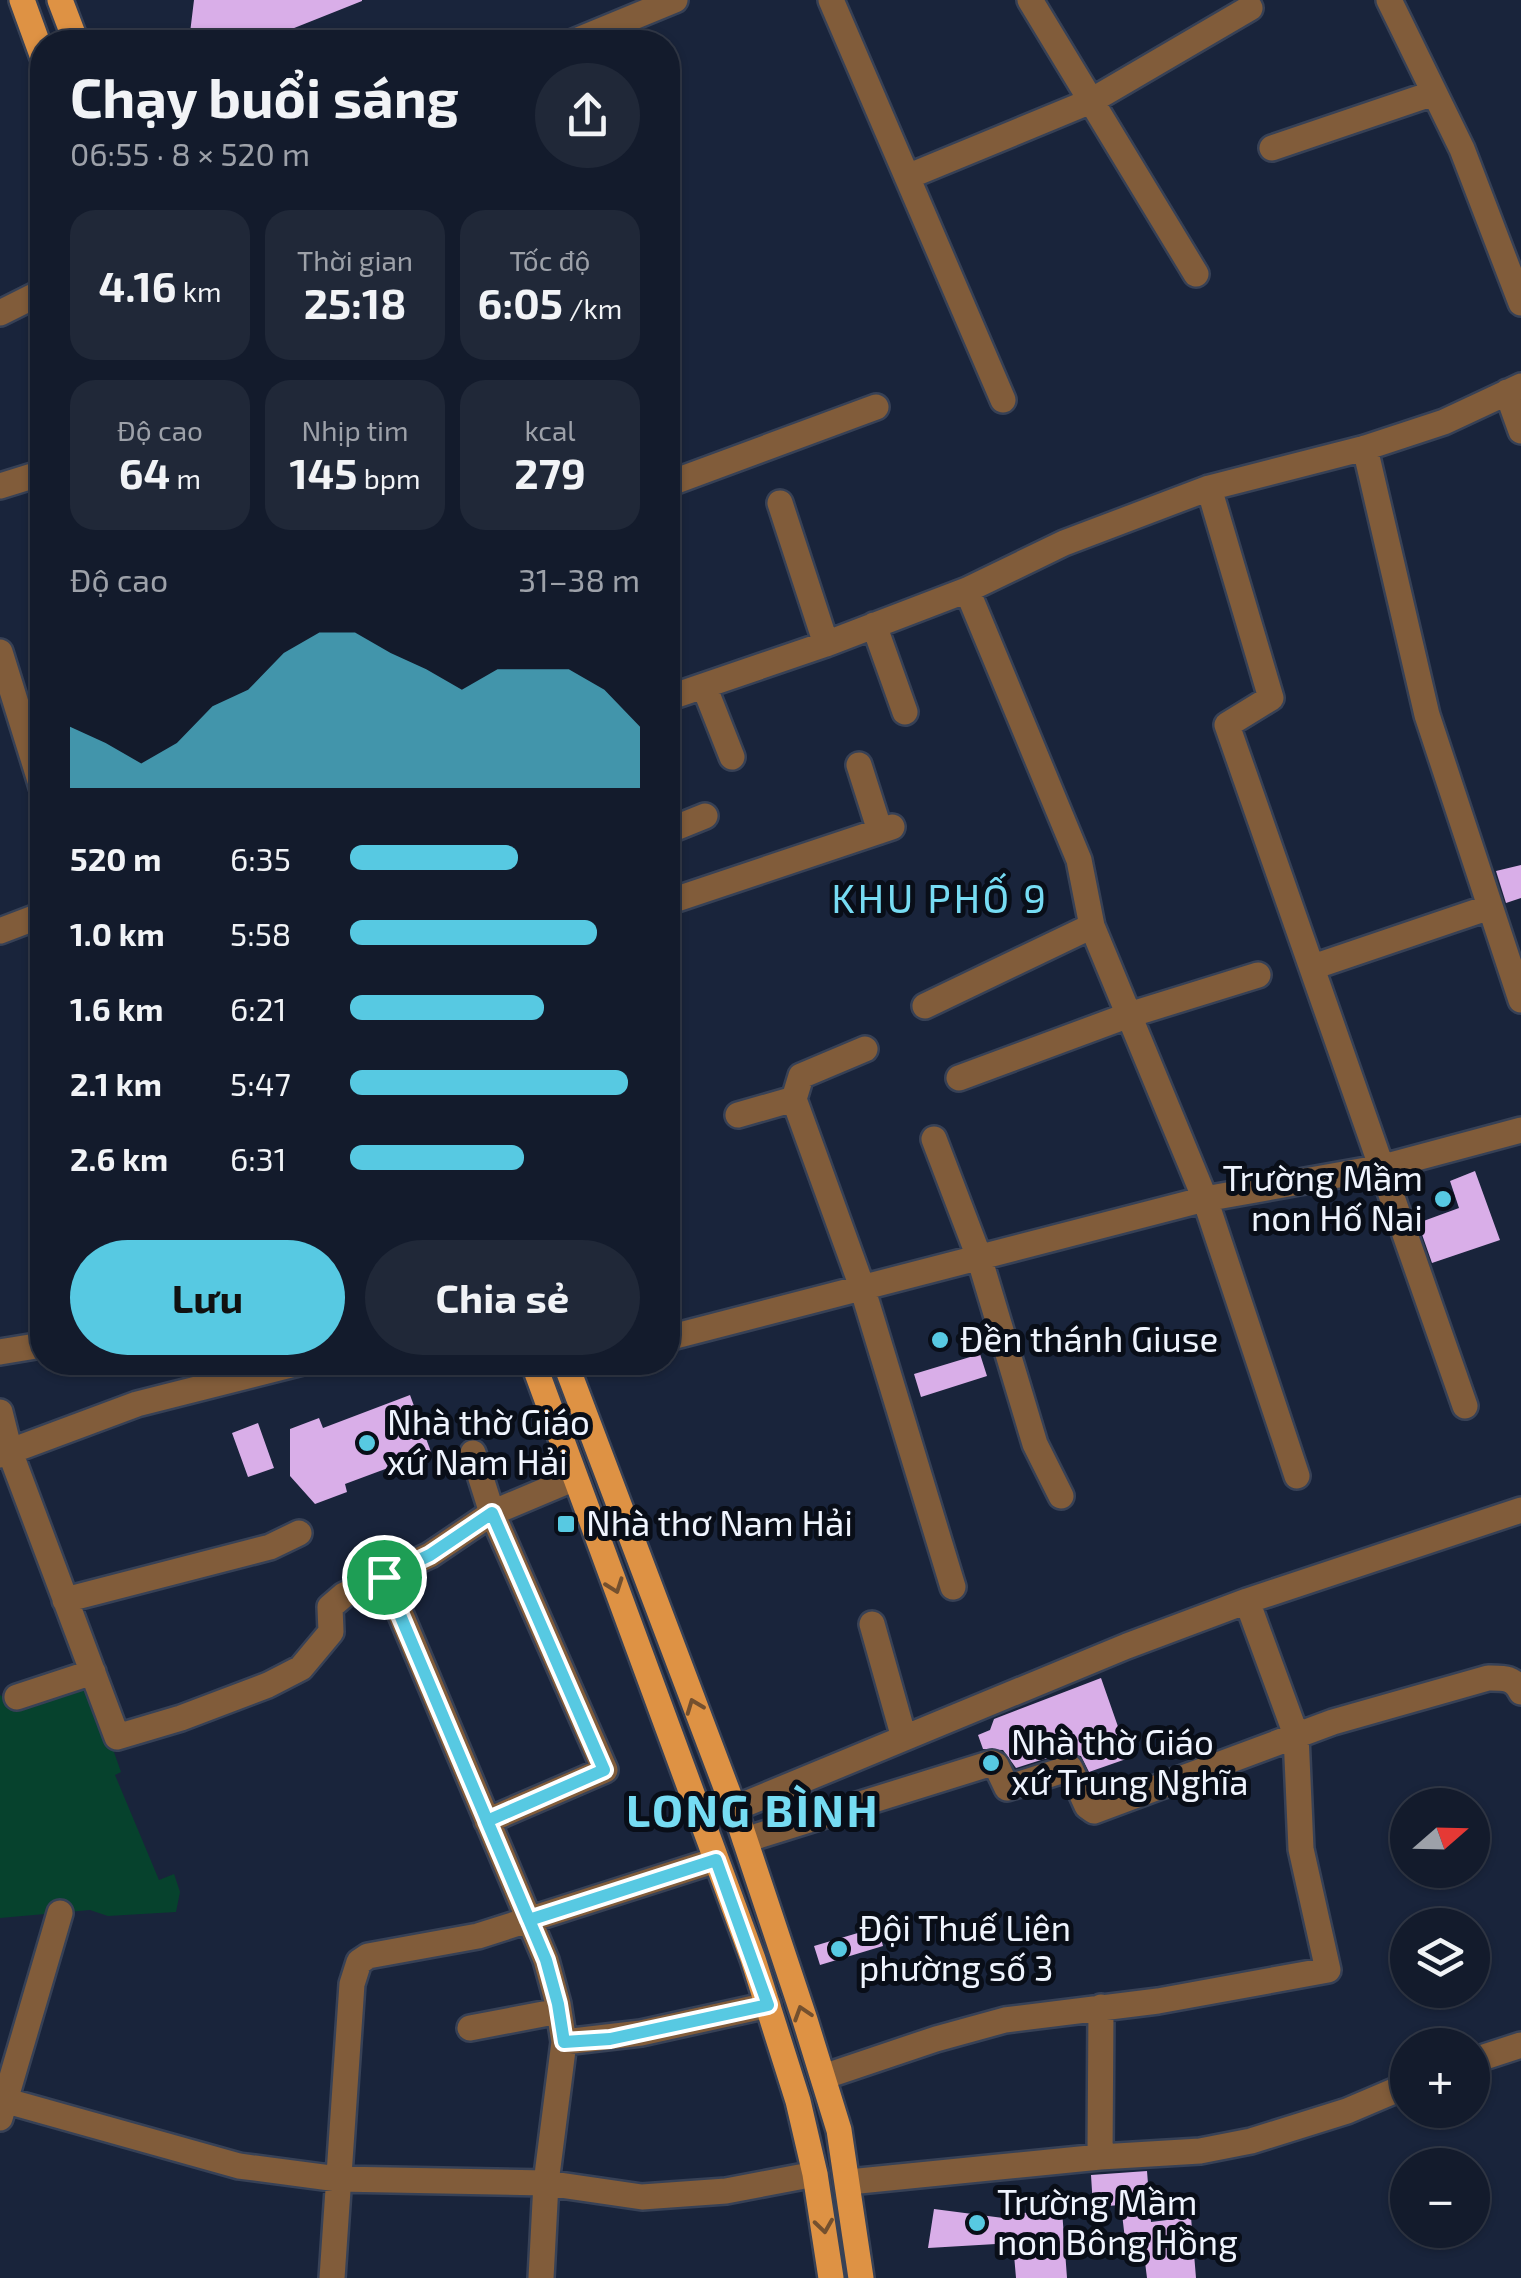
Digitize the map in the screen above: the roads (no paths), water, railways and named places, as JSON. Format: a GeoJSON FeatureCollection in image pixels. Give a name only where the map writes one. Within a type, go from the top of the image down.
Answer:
{"type":"FeatureCollection","features":[{"type":"Feature","properties":{"kind":"main road"},"geometry":{"type":"LineString","coordinates":[[22,0],[33,30]]}},
{"type":"Feature","properties":{"kind":"main road"},"geometry":{"type":"LineString","coordinates":[[60,0],[71,30]]}},
{"type":"Feature","properties":{"kind":"main road"},"geometry":{"type":"LineString","coordinates":[[538,1375],[768,2005],[798,2101],[815,2174],[831,2278]]}},
{"type":"Feature","properties":{"kind":"main road"},"geometry":{"type":"LineString","coordinates":[[571,1375],[734,1809],[823,2078],[839,2130],[862,2278]]}},
{"type":"Feature","properties":{"kind":"main road"},"geometry":{"type":"LineString","coordinates":[[702,1822],[734,1809]]}},
{"type":"Feature","properties":{"kind":"street"},"geometry":{"type":"LineString","coordinates":[[618,30],[639,8],[675,0]]}},
{"type":"Feature","properties":{"kind":"street"},"geometry":{"type":"LineString","coordinates":[[830,0],[1003,400]]}},
{"type":"Feature","properties":{"kind":"street"},"geometry":{"type":"LineString","coordinates":[[1030,0],[1196,274]]}},
{"type":"Feature","properties":{"kind":"street"},"geometry":{"type":"LineString","coordinates":[[1389,0],[1462,150],[1521,303]]}},
{"type":"Feature","properties":{"kind":"street"},"geometry":{"type":"LineString","coordinates":[[906,177],[1091,102],[1250,8]]}},
{"type":"Feature","properties":{"kind":"street"},"geometry":{"type":"LineString","coordinates":[[1272,148],[1434,92]]}},
{"type":"Feature","properties":{"kind":"street"},"geometry":{"type":"LineString","coordinates":[[0,312],[30,298]]}},
{"type":"Feature","properties":{"kind":"street"},"geometry":{"type":"LineString","coordinates":[[680,694],[967,590],[1064,544],[1209,488],[1365,448],[1444,422],[1514,389],[1521,431]]}},
{"type":"Feature","properties":{"kind":"street"},"geometry":{"type":"LineString","coordinates":[[680,480],[876,407]]}},
{"type":"Feature","properties":{"kind":"street"},"geometry":{"type":"LineString","coordinates":[[1365,448],[1427,715],[1521,1000]]}},
{"type":"Feature","properties":{"kind":"street"},"geometry":{"type":"LineString","coordinates":[[0,486],[30,477]]}},
{"type":"Feature","properties":{"kind":"street"},"geometry":{"type":"LineString","coordinates":[[1209,488],[1271,698],[1228,725],[1465,1406]]}},
{"type":"Feature","properties":{"kind":"street"},"geometry":{"type":"LineString","coordinates":[[780,503],[826,644]]}},
{"type":"Feature","properties":{"kind":"street"},"geometry":{"type":"LineString","coordinates":[[967,590],[1079,860],[1092,926],[1205,1199],[1297,1476]]}},
{"type":"Feature","properties":{"kind":"street"},"geometry":{"type":"LineString","coordinates":[[874,626],[905,712]]}},
{"type":"Feature","properties":{"kind":"street"},"geometry":{"type":"LineString","coordinates":[[0,652],[30,749]]}},
{"type":"Feature","properties":{"kind":"street"},"geometry":{"type":"LineString","coordinates":[[704,686],[732,757]]}},
{"type":"Feature","properties":{"kind":"street"},"geometry":{"type":"LineString","coordinates":[[680,898],[886,829],[858,765]]}},
{"type":"Feature","properties":{"kind":"street"},"geometry":{"type":"LineString","coordinates":[[680,826],[706,816]]}},
{"type":"Feature","properties":{"kind":"street"},"geometry":{"type":"LineString","coordinates":[[1313,967],[1490,907]]}},
{"type":"Feature","properties":{"kind":"street"},"geometry":{"type":"LineString","coordinates":[[0,931],[30,920]]}},
{"type":"Feature","properties":{"kind":"street"},"geometry":{"type":"LineString","coordinates":[[924,1006],[1092,926]]}},
{"type":"Feature","properties":{"kind":"street"},"geometry":{"type":"LineString","coordinates":[[958,1078],[1129,1016],[1258,975]]}},
{"type":"Feature","properties":{"kind":"street"},"geometry":{"type":"LineString","coordinates":[[865,1049],[802,1076],[794,1099],[862,1286],[953,1587]]}},
{"type":"Feature","properties":{"kind":"street"},"geometry":{"type":"LineString","coordinates":[[738,1115],[794,1099]]}},
{"type":"Feature","properties":{"kind":"street"},"geometry":{"type":"LineString","coordinates":[[680,1335],[1205,1199],[1384,1167],[1521,1130]]}},
{"type":"Feature","properties":{"kind":"street"},"geometry":{"type":"LineString","coordinates":[[934,1139],[978,1257],[1036,1444],[1060,1496]]}},
{"type":"Feature","properties":{"kind":"street"},"geometry":{"type":"LineString","coordinates":[[0,1352],[30,1348]]}},
{"type":"Feature","properties":{"kind":"street"},"geometry":{"type":"LineString","coordinates":[[5,1454],[211,1375]]}},
{"type":"Feature","properties":{"kind":"street"},"geometry":{"type":"LineString","coordinates":[[0,1412],[5,1454],[66,1600],[117,1738],[268,1685],[301,1668],[331,1632],[330,1607],[344,1595],[430,1555],[492,1513],[575,1478]]}},
{"type":"Feature","properties":{"kind":"street"},"geometry":{"type":"LineString","coordinates":[[472,1452],[492,1513],[604,1770],[487,1821]]}},
{"type":"Feature","properties":{"kind":"street"},"geometry":{"type":"LineString","coordinates":[[734,1809],[1127,1646],[1247,1601],[1521,1510]]}},
{"type":"Feature","properties":{"kind":"street"},"geometry":{"type":"LineString","coordinates":[[66,1600],[270,1547],[299,1533]]}},
{"type":"Feature","properties":{"kind":"street"},"geometry":{"type":"LineString","coordinates":[[384,1577],[546,1960],[559,2012],[564,2042],[546,2183],[541,2278]]}},
{"type":"Feature","properties":{"kind":"street"},"geometry":{"type":"LineString","coordinates":[[823,2078],[1005,2020],[1158,2001],[1334,1969],[1301,1849],[1296,1736],[1247,1601]]}},
{"type":"Feature","properties":{"kind":"street"},"geometry":{"type":"LineString","coordinates":[[872,1624],[904,1738]]}},
{"type":"Feature","properties":{"kind":"street"},"geometry":{"type":"LineString","coordinates":[[17,1698],[93,1672]]}},
{"type":"Feature","properties":{"kind":"street"},"geometry":{"type":"LineString","coordinates":[[745,1840],[992,1763],[1006,1788],[1070,1768],[1086,1806],[1094,1811],[1296,1736],[1488,1678],[1507,1678],[1517,1683],[1521,1692]]}},
{"type":"Feature","properties":{"kind":"street"},"geometry":{"type":"LineString","coordinates":[[332,2278],[352,1984],[359,1962],[368,1956],[478,1936],[716,1860]]}},
{"type":"Feature","properties":{"kind":"street"},"geometry":{"type":"LineString","coordinates":[[60,1913],[2,2105],[239,2166],[338,2179],[546,2183],[642,2197],[726,2190],[815,2174]]}},
{"type":"Feature","properties":{"kind":"street"},"geometry":{"type":"LineString","coordinates":[[564,2042],[626,2036],[768,2005]]}},
{"type":"Feature","properties":{"kind":"street"},"geometry":{"type":"LineString","coordinates":[[1100,2157],[1101,2007]]}},
{"type":"Feature","properties":{"kind":"street"},"geometry":{"type":"LineString","coordinates":[[470,2028],[559,2012]]}},
{"type":"Feature","properties":{"kind":"street"},"geometry":{"type":"LineString","coordinates":[[1490,2054],[1521,2045]]}},
{"type":"Feature","properties":{"kind":"street"},"geometry":{"type":"LineString","coordinates":[[849,2182],[1200,2150],[1251,2141],[1347,2111],[1390,2093]]}},
{"type":"Feature","properties":{"kind":"place","name":"Trường Mầm non Hố Nai"},"geometry":{"type":"Point","coordinates":[1443,1199]}},
{"type":"Feature","properties":{"kind":"place","name":"Đền thánh Giuse"},"geometry":{"type":"Point","coordinates":[940,1340]}},
{"type":"Feature","properties":{"kind":"place","name":"Nhà thờ Giáo xứ Nam Hải"},"geometry":{"type":"Point","coordinates":[367,1443]}},
{"type":"Feature","properties":{"kind":"place","name":"Nhà thơ Nam Hải"},"geometry":{"type":"Point","coordinates":[566,1524]}},
{"type":"Feature","properties":{"kind":"place","name":"Nhà thờ Giáo xứ Trung Nghĩa"},"geometry":{"type":"Point","coordinates":[991,1763]}},
{"type":"Feature","properties":{"kind":"place","name":"Đội Thuế Liên phường số 3"},"geometry":{"type":"Point","coordinates":[839,1949]}},
{"type":"Feature","properties":{"kind":"place","name":"Trường Mầm non Bông Hồng"},"geometry":{"type":"Point","coordinates":[977,2223]}},
{"type":"Feature","properties":{"kind":"district","name":"KHU PHỐ 9"},"geometry":{"type":"Point","coordinates":[940,899]}},
{"type":"Feature","properties":{"kind":"district","name":"LONG BÌNH"},"geometry":{"type":"Point","coordinates":[753,1811]}}]}
